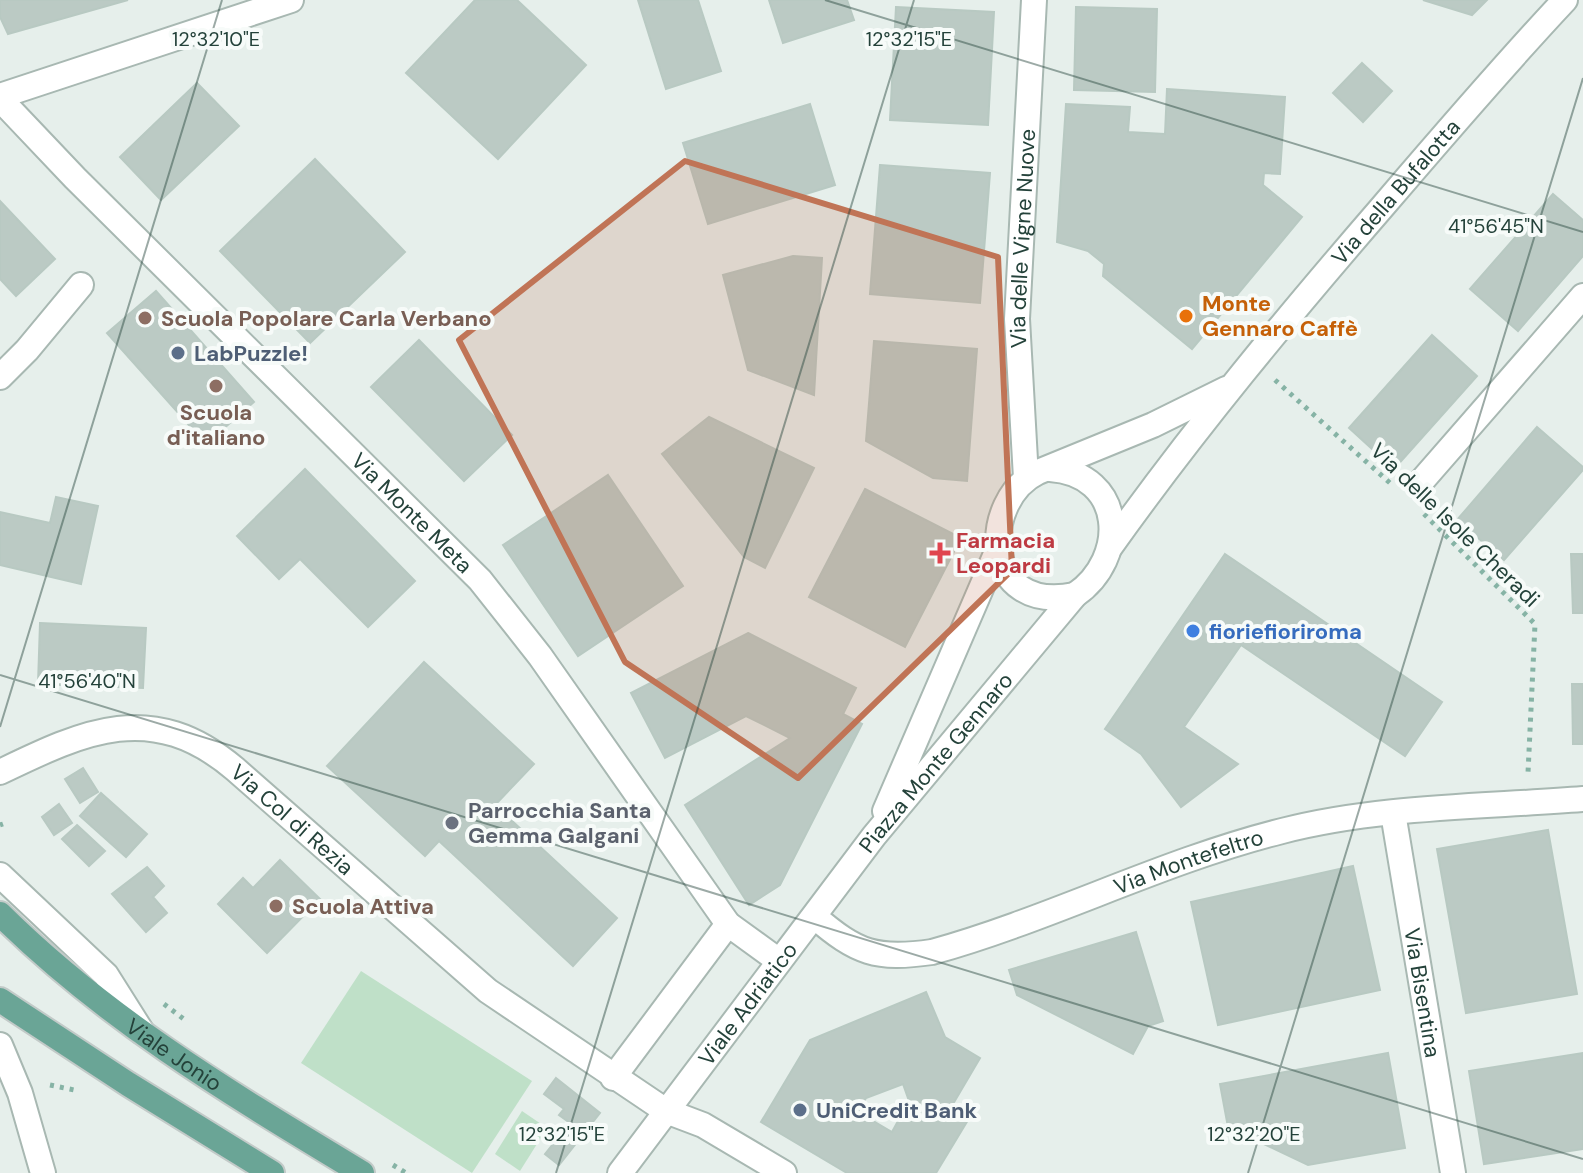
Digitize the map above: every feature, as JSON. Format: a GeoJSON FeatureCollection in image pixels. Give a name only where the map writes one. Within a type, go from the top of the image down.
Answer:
{"type":"FeatureCollection","features":[{"type":"Feature","properties":{"kind":"main road","name":"Viale Jonio"},"geometry":{"type":"LineString","coordinates":[[0,914],[61,972],[145,1037],[362,1173]]}},
{"type":"Feature","properties":{"kind":"main road"},"geometry":{"type":"LineString","coordinates":[[0,1000],[272,1173]]}},
{"type":"Feature","properties":{"kind":"street"},"geometry":{"type":"LineString","coordinates":[[0,97],[291,0]]}},
{"type":"Feature","properties":{"kind":"street","name":"Via delle Vigne Nuove"},"geometry":{"type":"LineString","coordinates":[[1026,478],[1017,319],[1034,0]]}},
{"type":"Feature","properties":{"kind":"street","name":"Via della Bufalotta"},"geometry":{"type":"LineString","coordinates":[[1231,386],[1508,61],[1565,0]]}},
{"type":"Feature","properties":{"kind":"street","name":"Via Monte Meta"},"geometry":{"type":"LineString","coordinates":[[0,97],[75,178],[480,580],[540,656],[728,924],[779,961]]}},
{"type":"Feature","properties":{"kind":"street"},"geometry":{"type":"LineString","coordinates":[[0,377],[22,356],[81,285]]}},
{"type":"Feature","properties":{"kind":"street"},"geometry":{"type":"LineString","coordinates":[[1420,483],[1583,296]]}},
{"type":"Feature","properties":{"kind":"street"},"geometry":{"type":"LineString","coordinates":[[1026,478],[1153,425],[1231,386]]}},
{"type":"Feature","properties":{"kind":"street","name":"Piazza Monte Gennaro"},"geometry":{"type":"LineString","coordinates":[[874,836],[1075,595],[1093,580],[1109,549],[1231,386]]}},
{"type":"Feature","properties":{"kind":"street"},"geometry":{"type":"LineString","coordinates":[[1050,469],[1064,470],[1087,480],[1105,498],[1111,518],[1109,549]]}},
{"type":"Feature","properties":{"kind":"street","name":"Piazza Monte Gennaro"},"geometry":{"type":"LineString","coordinates":[[874,836],[999,547],[1005,512],[1013,494],[1026,478]]}},
{"type":"Feature","properties":{"kind":"street"},"geometry":{"type":"LineString","coordinates":[[999,547],[1007,577],[1016,586],[1042,598],[1075,595]]}},
{"type":"Feature","properties":{"kind":"street","name":"Via Col di Rezia"},"geometry":{"type":"LineString","coordinates":[[0,772],[32,756],[110,728],[160,730],[196,742],[235,769],[488,991],[666,1111],[703,1125],[784,1173]]}},
{"type":"Feature","properties":{"kind":"street","name":"Via Montefeltro"},"geometry":{"type":"LineString","coordinates":[[815,917],[842,940],[860,950],[901,956],[932,952],[1194,858],[1279,831],[1393,813],[1583,799]]}},
{"type":"Feature","properties":{"kind":"street","name":"Via Bisentina"},"geometry":{"type":"LineString","coordinates":[[1393,813],[1453,1173]]}},
{"type":"Feature","properties":{"kind":"street","name":"Viale Adriatico"},"geometry":{"type":"LineString","coordinates":[[620,1173],[874,836]]}},
{"type":"Feature","properties":{"kind":"street"},"geometry":{"type":"LineString","coordinates":[[0,875],[106,975],[145,1037]]}},
{"type":"Feature","properties":{"kind":"street"},"geometry":{"type":"LineString","coordinates":[[613,1078],[728,924]]}},
{"type":"Feature","properties":{"kind":"street"},"geometry":{"type":"LineString","coordinates":[[0,1045],[20,1093],[43,1173]]}},
{"type":"Feature","properties":{"kind":"path","name":"Via delle Isole Cheradi"},"geometry":{"type":"LineString","coordinates":[[1254,361],[1394,486]]}},
{"type":"Feature","properties":{"kind":"path","name":"Via delle Isole Cheradi"},"geometry":{"type":"LineString","coordinates":[[1417,507],[1535,624],[1527,803]]}},
{"type":"Feature","properties":{"kind":"highlighted area"},"geometry":{"type":"Polygon","coordinates":[[[685,161],[998,257],[1012,570],[798,778],[625,662],[459,340],[685,161]]]}},
{"type":"Feature","properties":{"kind":"green space"},"geometry":{"type":"Polygon","coordinates":[[[361,971],[532,1081],[472,1173],[301,1063],[361,971]]]}},
{"type":"Feature","properties":{"kind":"green space"},"geometry":{"type":"Polygon","coordinates":[[[522,1111],[547,1128],[520,1171],[495,1154],[522,1111]]]}},
{"type":"Feature","properties":{"kind":"building"},"geometry":{"type":"Polygon","coordinates":[[[0,0],[128,0],[8,34],[0,17],[0,0]]]}},
{"type":"Feature","properties":{"kind":"building"},"geometry":{"type":"Polygon","coordinates":[[[475,0],[517,0],[586,65],[498,159],[406,73],[475,0]]]}},
{"type":"Feature","properties":{"kind":"building"},"geometry":{"type":"Polygon","coordinates":[[[638,0],[698,0],[721,71],[666,89],[638,0]]]}},
{"type":"Feature","properties":{"kind":"building"},"geometry":{"type":"Polygon","coordinates":[[[769,0],[847,0],[854,20],[783,43],[769,0]]]}},
{"type":"Feature","properties":{"kind":"building"},"geometry":{"type":"Polygon","coordinates":[[[1423,0],[1487,0],[1472,15],[1423,0]]]}},
{"type":"Feature","properties":{"kind":"building"},"geometry":{"type":"Polygon","coordinates":[[[896,7],[994,12],[988,125],[890,120],[896,7]]]}},
{"type":"Feature","properties":{"kind":"building"},"geometry":{"type":"Polygon","coordinates":[[[1076,7],[1157,9],[1155,92],[1074,90],[1076,7]]]}},
{"type":"Feature","properties":{"kind":"building"},"geometry":{"type":"Polygon","coordinates":[[[1362,63],[1392,91],[1363,122],[1333,93],[1362,63]]]}},
{"type":"Feature","properties":{"kind":"building"},"geometry":{"type":"Polygon","coordinates":[[[197,83],[239,126],[161,200],[120,157],[197,83]]]}},
{"type":"Feature","properties":{"kind":"building"},"geometry":{"type":"Polygon","coordinates":[[[1167,89],[1285,97],[1280,174],[1264,173],[1263,185],[1302,217],[1192,349],[1103,276],[1104,264],[1088,251],[1057,242],[1066,104],[1130,107],[1128,132],[1165,134],[1167,89]]]}},
{"type":"Feature","properties":{"kind":"building"},"geometry":{"type":"Polygon","coordinates":[[[810,104],[835,185],[708,224],[683,143],[810,104]]]}},
{"type":"Feature","properties":{"kind":"building"},"geometry":{"type":"Polygon","coordinates":[[[315,159],[405,252],[310,343],[220,251],[315,159]]]}},
{"type":"Feature","properties":{"kind":"building"},"geometry":{"type":"Polygon","coordinates":[[[880,165],[990,173],[980,303],[870,294],[880,165]]]}},
{"type":"Feature","properties":{"kind":"building"},"geometry":{"type":"Polygon","coordinates":[[[1553,194],[1583,220],[1583,256],[1518,331],[1470,289],[1553,194]]]}},
{"type":"Feature","properties":{"kind":"building"},"geometry":{"type":"Polygon","coordinates":[[[0,201],[55,259],[16,296],[0,279],[0,201]]]}},
{"type":"Feature","properties":{"kind":"building"},"geometry":{"type":"Polygon","coordinates":[[[793,256],[822,258],[814,395],[748,370],[723,275],[793,256]]]}},
{"type":"Feature","properties":{"kind":"building"},"geometry":{"type":"Polygon","coordinates":[[[156,291],[254,402],[206,444],[107,333],[156,291]]]}},
{"type":"Feature","properties":{"kind":"building"},"geometry":{"type":"Polygon","coordinates":[[[1432,335],[1477,376],[1394,469],[1349,428],[1432,335]]]}},
{"type":"Feature","properties":{"kind":"building"},"geometry":{"type":"Polygon","coordinates":[[[419,340],[512,435],[464,481],[371,387],[419,340]]]}},
{"type":"Feature","properties":{"kind":"building"},"geometry":{"type":"Polygon","coordinates":[[[874,341],[977,349],[967,481],[933,478],[866,441],[874,341]]]}},
{"type":"Feature","properties":{"kind":"building"},"geometry":{"type":"Polygon","coordinates":[[[709,417],[814,468],[765,568],[744,557],[662,454],[709,417]]]}},
{"type":"Feature","properties":{"kind":"building"},"geometry":{"type":"Polygon","coordinates":[[[1537,427],[1583,470],[1504,560],[1457,520],[1537,427]]]}},
{"type":"Feature","properties":{"kind":"building"},"geometry":{"type":"Polygon","coordinates":[[[305,469],[415,581],[368,627],[300,559],[279,579],[237,536],[305,469]]]}},
{"type":"Feature","properties":{"kind":"building"},"geometry":{"type":"Polygon","coordinates":[[[608,475],[683,586],[578,656],[503,545],[608,475]]]}},
{"type":"Feature","properties":{"kind":"building"},"geometry":{"type":"Polygon","coordinates":[[[865,489],[961,538],[905,647],[809,597],[865,489]]]}},
{"type":"Feature","properties":{"kind":"building"},"geometry":{"type":"Polygon","coordinates":[[[56,497],[98,506],[81,584],[0,565],[0,512],[50,523],[56,497]]]}},
{"type":"Feature","properties":{"kind":"building"},"geometry":{"type":"Polygon","coordinates":[[[1225,554],[1442,702],[1405,756],[1241,645],[1184,727],[1238,764],[1181,807],[1141,754],[1105,729],[1225,554]]]}},
{"type":"Feature","properties":{"kind":"building"},"geometry":{"type":"Polygon","coordinates":[[[1571,554],[1583,554],[1583,613],[1573,613],[1571,554]]]}},
{"type":"Feature","properties":{"kind":"building"},"geometry":{"type":"Polygon","coordinates":[[[40,623],[146,628],[143,688],[38,684],[40,623]]]}},
{"type":"Feature","properties":{"kind":"building"},"geometry":{"type":"Polygon","coordinates":[[[748,633],[856,688],[843,714],[862,724],[780,885],[749,905],[685,805],[790,738],[746,716],[665,758],[631,693],[748,633]]]}},
{"type":"Feature","properties":{"kind":"building","name":"Parrocchia Santa Gemma Galgani"},"geometry":{"type":"Polygon","coordinates":[[[424,662],[534,764],[495,805],[617,918],[573,966],[439,841],[425,856],[327,766],[424,662]]]}},
{"type":"Feature","properties":{"kind":"building"},"geometry":{"type":"Polygon","coordinates":[[[1572,684],[1583,684],[1583,744],[1573,744],[1572,684]]]}},
{"type":"Feature","properties":{"kind":"building"},"geometry":{"type":"Polygon","coordinates":[[[83,768],[98,792],[80,803],[65,779],[83,768]]]}},
{"type":"Feature","properties":{"kind":"building"},"geometry":{"type":"Polygon","coordinates":[[[101,793],[147,834],[126,857],[80,816],[101,793]]]}},
{"type":"Feature","properties":{"kind":"building"},"geometry":{"type":"Polygon","coordinates":[[[59,804],[72,823],[54,835],[42,817],[59,804]]]}},
{"type":"Feature","properties":{"kind":"building"},"geometry":{"type":"Polygon","coordinates":[[[77,825],[105,851],[89,866],[62,839],[77,825]]]}},
{"type":"Feature","properties":{"kind":"building"},"geometry":{"type":"Polygon","coordinates":[[[1548,830],[1577,994],[1466,1013],[1437,849],[1548,830]]]}},
{"type":"Feature","properties":{"kind":"building"},"geometry":{"type":"Polygon","coordinates":[[[280,860],[320,899],[267,953],[218,904],[243,878],[253,888],[280,860]]]}},
{"type":"Feature","properties":{"kind":"building"},"geometry":{"type":"Polygon","coordinates":[[[1353,866],[1380,990],[1218,1025],[1191,902],[1353,866]]]}},
{"type":"Feature","properties":{"kind":"building"},"geometry":{"type":"Polygon","coordinates":[[[147,867],[164,886],[153,897],[167,913],[146,932],[112,894],[147,867]]]}},
{"type":"Feature","properties":{"kind":"building"},"geometry":{"type":"Polygon","coordinates":[[[1136,932],[1163,1021],[1148,1026],[1133,1054],[1017,995],[1009,970],[1136,932]]]}},
{"type":"Feature","properties":{"kind":"building"},"geometry":{"type":"Polygon","coordinates":[[[926,992],[945,1037],[980,1058],[953,1104],[971,1115],[936,1173],[847,1173],[761,1122],[810,1040],[926,992]],[[903,1084],[866,1098],[858,1112],[892,1132],[909,1101],[903,1084]]]}},
{"type":"Feature","properties":{"kind":"building"},"geometry":{"type":"Polygon","coordinates":[[[1388,1053],[1405,1148],[1308,1165],[1228,1127],[1220,1084],[1388,1053]]]}},
{"type":"Feature","properties":{"kind":"building"},"geometry":{"type":"Polygon","coordinates":[[[1583,1053],[1583,1149],[1484,1164],[1469,1071],[1583,1053]]]}},
{"type":"Feature","properties":{"kind":"building"},"geometry":{"type":"Polygon","coordinates":[[[556,1078],[600,1113],[559,1165],[545,1154],[570,1123],[559,1115],[564,1109],[544,1094],[556,1078]]]}},
{"type":"Feature","properties":{"kind":"place","name":"Monte Gennaro Caffè"},"geometry":{"type":"Point","coordinates":[1186,316]}},
{"type":"Feature","properties":{"kind":"place","name":"Scuola Popolare Carla Verbano"},"geometry":{"type":"Point","coordinates":[145,318]}},
{"type":"Feature","properties":{"kind":"place","name":"LabPuzzle!"},"geometry":{"type":"Point","coordinates":[178,353]}},
{"type":"Feature","properties":{"kind":"place","name":"Scuola d'italiano"},"geometry":{"type":"Point","coordinates":[216,386]}},
{"type":"Feature","properties":{"kind":"place","name":"Farmacia Leopardi"},"geometry":{"type":"Point","coordinates":[940,553]}},
{"type":"Feature","properties":{"kind":"place","name":"fioriefioriroma"},"geometry":{"type":"Point","coordinates":[1193,631]}},
{"type":"Feature","properties":{"kind":"place","name":"Parrocchia Santa Gemma Galgani"},"geometry":{"type":"Point","coordinates":[452,823]}},
{"type":"Feature","properties":{"kind":"place","name":"Scuola Attiva"},"geometry":{"type":"Point","coordinates":[276,906]}},
{"type":"Feature","properties":{"kind":"place","name":"UniCredit Bank"},"geometry":{"type":"Point","coordinates":[800,1110]}}]}
